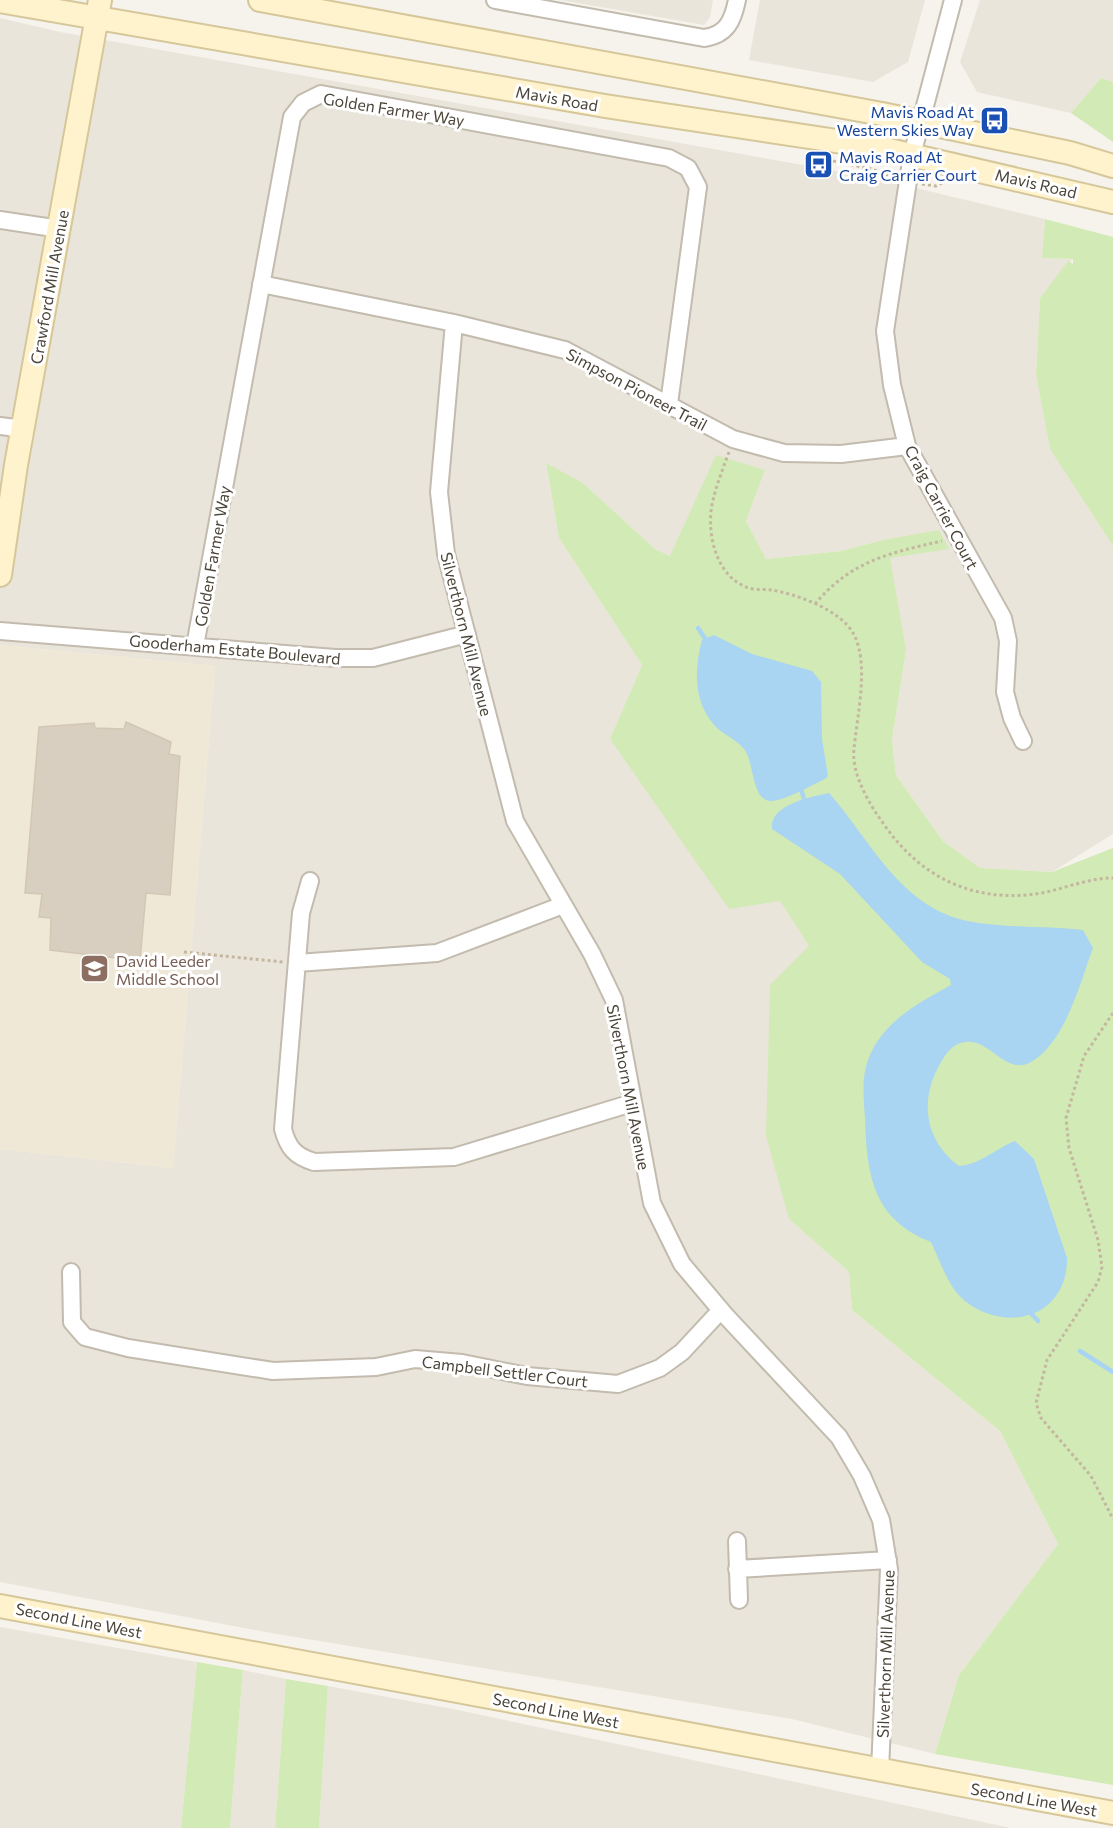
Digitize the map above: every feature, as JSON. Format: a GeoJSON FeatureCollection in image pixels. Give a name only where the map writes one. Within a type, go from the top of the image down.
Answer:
{"type":"FeatureCollection","features":[{"type":"Feature","properties":{"kind":"main road"},"geometry":{"type":"LineString","coordinates":[[260,0],[920,123],[1070,153],[1113,166]]}},
{"type":"Feature","properties":{"kind":"main road","name":"Mavis Road"},"geometry":{"type":"LineString","coordinates":[[0,1],[98,9],[605,106],[912,155],[1113,202]]}},
{"type":"Feature","properties":{"kind":"main road","name":"Crawford Mill Avenue"},"geometry":{"type":"LineString","coordinates":[[0,575],[23,429],[98,9]]}},
{"type":"Feature","properties":{"kind":"main road","name":"Second Line West"},"geometry":{"type":"LineString","coordinates":[[0,1606],[1113,1813]]}},
{"type":"Feature","properties":{"kind":"street"},"geometry":{"type":"LineString","coordinates":[[495,0],[704,38],[716,36],[726,29],[733,19],[737,0]]}},
{"type":"Feature","properties":{"kind":"street","name":"Craig Carrier Court"},"geometry":{"type":"LineString","coordinates":[[953,0],[912,155],[885,331],[892,385],[907,446],[1003,618],[1008,641],[1005,692],[1011,718],[1023,741]]}},
{"type":"Feature","properties":{"kind":"street","name":"Golden Farmer Way"},"geometry":{"type":"LineString","coordinates":[[195,645],[292,117],[303,103],[321,94],[669,158],[688,168],[698,187],[669,404]]}},
{"type":"Feature","properties":{"kind":"street"},"geometry":{"type":"LineString","coordinates":[[0,220],[60,229]]}},
{"type":"Feature","properties":{"kind":"street","name":"Simpson Pioneer Trail"},"geometry":{"type":"LineString","coordinates":[[261,285],[454,323],[565,350],[733,440],[784,453],[841,454],[907,446]]}},
{"type":"Feature","properties":{"kind":"street","name":"Silverthorn Mill Avenue"},"geometry":{"type":"LineString","coordinates":[[454,323],[439,492],[446,554],[515,821],[592,954],[614,1000],[652,1203],[682,1264],[844,1445],[867,1486],[881,1520],[888,1560],[888,1630],[880,1770]]}},
{"type":"Feature","properties":{"kind":"street"},"geometry":{"type":"LineString","coordinates":[[0,426],[23,429]]}},
{"type":"Feature","properties":{"kind":"street","name":"Gooderham Estate Boulevard"},"geometry":{"type":"LineString","coordinates":[[0,631],[335,658],[373,658],[467,634]]}},
{"type":"Feature","properties":{"kind":"street"},"geometry":{"type":"LineString","coordinates":[[310,881],[301,913],[282,1129],[287,1145],[299,1157],[314,1162],[454,1157],[632,1103]]}},
{"type":"Feature","properties":{"kind":"street"},"geometry":{"type":"LineString","coordinates":[[297,963],[437,953],[563,905]]}},
{"type":"Feature","properties":{"kind":"street","name":"Campbell Settler Court"},"geometry":{"type":"LineString","coordinates":[[71,1272],[72,1322],[85,1337],[128,1348],[273,1371],[376,1367],[415,1359],[462,1363],[527,1376],[618,1384],[668,1363],[682,1352],[721,1310]]}},
{"type":"Feature","properties":{"kind":"street"},"geometry":{"type":"LineString","coordinates":[[737,1541],[739,1600]]}},
{"type":"Feature","properties":{"kind":"street"},"geometry":{"type":"LineString","coordinates":[[737,1569],[888,1560]]}},
{"type":"Feature","properties":{"kind":"path"},"geometry":{"type":"LineString","coordinates":[[733,440],[712,502],[711,529],[716,556],[725,572],[735,581],[752,589],[773,590],[815,604],[841,616],[860,646],[862,663],[853,755],[861,783],[874,812],[891,836],[915,860],[958,887],[989,896],[1044,892],[1100,878],[1113,878]]}},
{"type":"Feature","properties":{"kind":"path"},"geometry":{"type":"LineString","coordinates":[[815,604],[831,585],[879,556],[958,537]]}},
{"type":"Feature","properties":{"kind":"path"},"geometry":{"type":"LineString","coordinates":[[184,952],[297,963]]}},
{"type":"Feature","properties":{"kind":"path"},"geometry":{"type":"LineString","coordinates":[[1113,1013],[1084,1056],[1066,1118],[1069,1148],[1098,1240],[1102,1267],[1098,1282],[1047,1360],[1036,1403],[1041,1418],[1091,1476],[1113,1519]]}},
{"type":"Feature","properties":{"kind":"shaded area"},"geometry":{"type":"Polygon","coordinates":[[[560,0],[713,0],[710,17],[704,25],[560,0]]]}},
{"type":"Feature","properties":{"kind":"shaded area"},"geometry":{"type":"Polygon","coordinates":[[[760,0],[925,0],[908,62],[873,82],[749,60],[760,0]]]}},
{"type":"Feature","properties":{"kind":"shaded area"},"geometry":{"type":"Polygon","coordinates":[[[980,0],[1113,0],[1113,82],[1101,78],[1071,113],[977,92],[960,62],[980,0]]]}},
{"type":"Feature","properties":{"kind":"shaded area"},"geometry":{"type":"Polygon","coordinates":[[[0,18],[60,32],[870,177],[1045,219],[1042,258],[1073,259],[1040,298],[1036,375],[1050,448],[1113,546],[1113,834],[1052,872],[980,868],[943,841],[896,775],[892,740],[906,650],[883,540],[841,551],[766,559],[746,521],[765,470],[670,556],[655,549],[583,483],[546,464],[559,538],[642,665],[610,740],[780,901],[809,946],[789,1219],[849,1272],[852,1310],[1000,1431],[1058,1544],[959,1675],[935,1754],[792,1719],[271,1633],[0,1582],[0,1149],[173,1168],[215,666],[0,645],[0,18]]]}},
{"type":"Feature","properties":{"kind":"shaded area","name":"David Leeder Middle School"},"geometry":{"type":"Polygon","coordinates":[[[0,645],[215,666],[173,1168],[0,1149],[0,645]]]}},
{"type":"Feature","properties":{"kind":"shaded area"},"geometry":{"type":"Polygon","coordinates":[[[0,1627],[197,1662],[181,1828],[0,1828],[0,1627]]]}},
{"type":"Feature","properties":{"kind":"shaded area"},"geometry":{"type":"Polygon","coordinates":[[[243,1670],[286,1679],[275,1828],[230,1828],[243,1670]]]}},
{"type":"Feature","properties":{"kind":"shaded area"},"geometry":{"type":"Polygon","coordinates":[[[328,1686],[458,1710],[1011,1828],[319,1828],[328,1686]]]}},
{"type":"Feature","properties":{"kind":"green space"},"geometry":{"type":"Polygon","coordinates":[[[1101,78],[1113,82],[1113,142],[1071,113],[1101,78]]]}},
{"type":"Feature","properties":{"kind":"green space"},"geometry":{"type":"Polygon","coordinates":[[[1045,219],[1113,237],[1113,546],[1050,449],[1036,375],[1040,298],[1068,261],[1073,264],[1073,259],[1042,258],[1045,219]]]}},
{"type":"Feature","properties":{"kind":"green space"},"geometry":{"type":"Polygon","coordinates":[[[716,455],[765,470],[746,521],[766,559],[841,551],[883,540],[939,530],[949,549],[890,558],[906,650],[892,740],[896,775],[943,841],[980,868],[1052,872],[1113,848],[1113,1785],[935,1754],[959,1675],[1058,1544],[1000,1431],[852,1310],[849,1272],[789,1219],[766,1136],[770,985],[809,946],[780,901],[729,909],[610,739],[642,665],[559,538],[546,463],[583,483],[655,549],[670,556],[716,455]]]}},
{"type":"Feature","properties":{"kind":"green space"},"geometry":{"type":"Polygon","coordinates":[[[197,1662],[243,1670],[230,1828],[181,1828],[197,1662]]]}},
{"type":"Feature","properties":{"kind":"green space"},"geometry":{"type":"Polygon","coordinates":[[[286,1679],[328,1686],[319,1828],[275,1828],[286,1679]]]}},
{"type":"Feature","properties":{"kind":"water"},"geometry":{"type":"Polygon","coordinates":[[[714,635],[752,654],[812,671],[821,682],[822,739],[828,776],[825,779],[778,800],[766,800],[758,792],[745,750],[708,718],[699,697],[697,674],[702,640],[714,635]]]}},
{"type":"Feature","properties":{"kind":"water"},"geometry":{"type":"Polygon","coordinates":[[[829,793],[885,866],[918,898],[937,910],[974,922],[1083,930],[1093,948],[1070,1011],[1053,1041],[1043,1053],[1031,1062],[1022,1065],[1013,1064],[982,1045],[974,1042],[961,1043],[943,1058],[930,1090],[928,1104],[932,1131],[947,1156],[959,1166],[981,1159],[1015,1141],[1034,1159],[1067,1258],[1065,1277],[1058,1293],[1048,1305],[1035,1313],[1020,1317],[1003,1317],[986,1313],[969,1304],[951,1284],[931,1242],[896,1221],[885,1208],[877,1193],[871,1177],[866,1140],[864,1075],[868,1060],[882,1035],[892,1024],[926,999],[951,985],[950,979],[922,962],[840,874],[772,829],[777,814],[784,808],[802,800],[829,793]]]}},
{"type":"Feature","properties":{"kind":"building"},"geometry":{"type":"Polygon","coordinates":[[[126,722],[171,742],[169,754],[180,756],[170,895],[146,893],[140,961],[50,950],[51,918],[39,917],[42,894],[25,893],[39,727],[94,723],[95,728],[124,729],[126,722]]]}},
{"type":"Feature","properties":{"kind":"waterway"},"geometry":{"type":"LineString","coordinates":[[698,628],[708,643]]}},
{"type":"Feature","properties":{"kind":"waterway"},"geometry":{"type":"LineString","coordinates":[[800,785],[805,803]]}},
{"type":"Feature","properties":{"kind":"waterway"},"geometry":{"type":"LineString","coordinates":[[1029,1311],[1038,1321]]}},
{"type":"Feature","properties":{"kind":"waterway"},"geometry":{"type":"LineString","coordinates":[[1080,1351],[1113,1372]]}},
{"type":"Feature","properties":{"kind":"place","name":"Mavis Road At Western Skies Way"},"geometry":{"type":"Point","coordinates":[995,120]}},
{"type":"Feature","properties":{"kind":"place","name":"Mavis Road At Craig Carrier Court"},"geometry":{"type":"Point","coordinates":[818,165]}},
{"type":"Feature","properties":{"kind":"place","name":"David Leeder Middle School"},"geometry":{"type":"Point","coordinates":[95,969]}}]}
